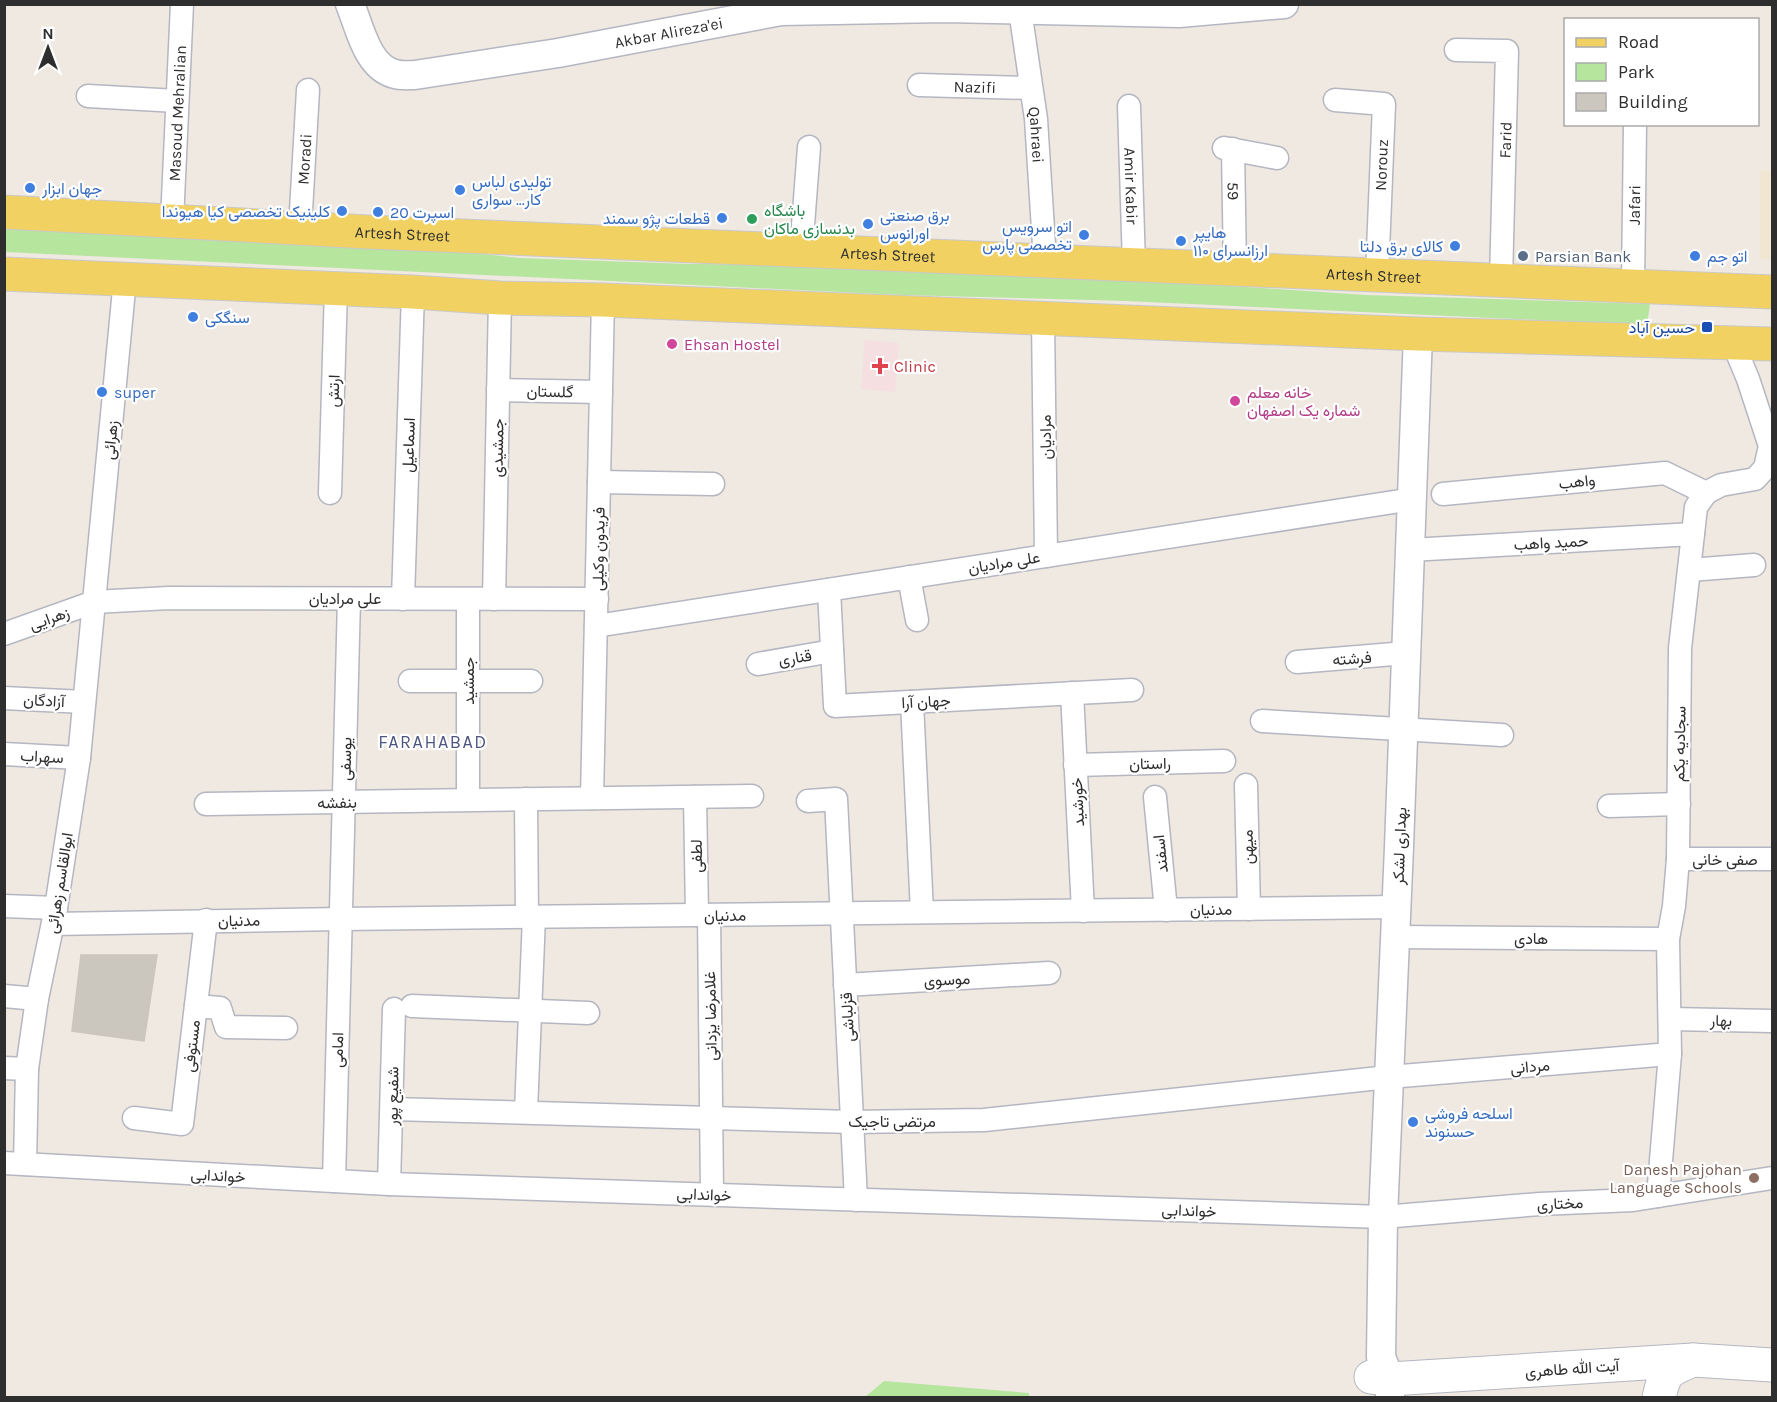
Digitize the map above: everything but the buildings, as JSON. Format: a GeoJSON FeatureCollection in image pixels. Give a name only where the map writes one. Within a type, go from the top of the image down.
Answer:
{"type":"FeatureCollection","features":[{"type":"Feature","properties":{"kind":"main road","name":"Artesh Street"},"geometry":{"type":"LineString","coordinates":[[4,212],[801,251],[1773,292]]}},
{"type":"Feature","properties":{"kind":"main road"},"geometry":{"type":"LineString","coordinates":[[4,274],[336,288],[500,298],[603,300],[1418,334],[1773,344]]}},
{"type":"Feature","properties":{"kind":"main road"},"geometry":{"type":"LineString","coordinates":[[1659,1398],[1664,1376],[1693,1360]]}},
{"type":"Feature","properties":{"kind":"main road","name":"آیت الله طاهری"},"geometry":{"type":"LineString","coordinates":[[1382,1384],[1693,1360],[1773,1365]]}},
{"type":"Feature","properties":{"kind":"street","name":"Masoud Mehralian"},"geometry":{"type":"LineString","coordinates":[[172,221],[182,4]]}},
{"type":"Feature","properties":{"kind":"street","name":"Akbar Alireza'ei"},"geometry":{"type":"LineString","coordinates":[[350,4],[372,57],[382,68],[396,75],[415,75],[558,53],[781,11],[944,8],[1179,13],[1284,4]]}},
{"type":"Feature","properties":{"kind":"street","name":"Qahraei"},"geometry":{"type":"LineString","coordinates":[[1020,9],[1036,119],[1045,261]]}},
{"type":"Feature","properties":{"kind":"street","name":"Farid"},"geometry":{"type":"LineString","coordinates":[[1456,50],[1507,51],[1501,280]]}},
{"type":"Feature","properties":{"kind":"street","name":"Nazifi"},"geometry":{"type":"LineString","coordinates":[[919,85],[1031,88]]}},
{"type":"Feature","properties":{"kind":"street","name":"Moradi"},"geometry":{"type":"LineString","coordinates":[[300,228],[308,90]]}},
{"type":"Feature","properties":{"kind":"street"},"geometry":{"type":"LineString","coordinates":[[88,96],[177,101]]}},
{"type":"Feature","properties":{"kind":"street","name":"Norouz"},"geometry":{"type":"LineString","coordinates":[[1335,100],[1384,104],[1377,275]]}},
{"type":"Feature","properties":{"kind":"street","name":"Amir Kabir"},"geometry":{"type":"LineString","coordinates":[[1129,106],[1134,265]]}},
{"type":"Feature","properties":{"kind":"street","name":"Jafari"},"geometry":{"type":"LineString","coordinates":[[1633,286],[1635,126]]}},
{"type":"Feature","properties":{"kind":"street"},"geometry":{"type":"LineString","coordinates":[[801,251],[809,147]]}},
{"type":"Feature","properties":{"kind":"street","name":"59"},"geometry":{"type":"LineString","coordinates":[[1235,269],[1229,149],[1277,158]]}},
{"type":"Feature","properties":{"kind":"street","name":"زهرائی"},"geometry":{"type":"LineString","coordinates":[[94,602],[125,279]]}},
{"type":"Feature","properties":{"kind":"street","name":"ارتش"},"geometry":{"type":"LineString","coordinates":[[330,493],[336,288]]}},
{"type":"Feature","properties":{"kind":"street","name":"اسماعیل"},"geometry":{"type":"LineString","coordinates":[[403,598],[413,292]]}},
{"type":"Feature","properties":{"kind":"street","name":"جمشیدی"},"geometry":{"type":"LineString","coordinates":[[494,598],[500,298]]}},
{"type":"Feature","properties":{"kind":"street","name":"فریدون وکیلی"},"geometry":{"type":"LineString","coordinates":[[592,798],[603,300]]}},
{"type":"Feature","properties":{"kind":"street","name":"مرادیان"},"geometry":{"type":"LineString","coordinates":[[1043,319],[1046,556]]}},
{"type":"Feature","properties":{"kind":"street","name":"بهداری لشکر"},"geometry":{"type":"LineString","coordinates":[[1382,1384],[1383,1217],[1418,334]]}},
{"type":"Feature","properties":{"kind":"street"},"geometry":{"type":"LineString","coordinates":[[1706,493],[1721,485],[1755,479],[1765,468],[1772,447],[1733,343]]}},
{"type":"Feature","properties":{"kind":"street","name":"گلستان"},"geometry":{"type":"LineString","coordinates":[[498,390],[601,392]]}},
{"type":"Feature","properties":{"kind":"street","name":"واهب"},"geometry":{"type":"LineString","coordinates":[[1443,494],[1665,473],[1706,493]]}},
{"type":"Feature","properties":{"kind":"street"},"geometry":{"type":"LineString","coordinates":[[599,482],[713,484]]}},
{"type":"Feature","properties":{"kind":"street","name":"سجادیه یکم"},"geometry":{"type":"LineString","coordinates":[[1658,1197],[1670,1054],[1668,939],[1674,906],[1678,859],[1680,648],[1696,507],[1706,493]]}},
{"type":"Feature","properties":{"kind":"street","name":"علی مرادیان"},"geometry":{"type":"LineString","coordinates":[[596,626],[1413,499]]}},
{"type":"Feature","properties":{"kind":"street","name":"حمید واهب"},"geometry":{"type":"LineString","coordinates":[[1410,550],[1693,534]]}},
{"type":"Feature","properties":{"kind":"street"},"geometry":{"type":"LineString","coordinates":[[1690,570],[1754,565]]}},
{"type":"Feature","properties":{"kind":"street"},"geometry":{"type":"LineString","coordinates":[[909,577],[917,620]]}},
{"type":"Feature","properties":{"kind":"street","name":"جهان آرا"},"geometry":{"type":"LineString","coordinates":[[829,590],[835,706],[1132,690]]}},
{"type":"Feature","properties":{"kind":"street","name":"علی مرادیان"},"geometry":{"type":"LineString","coordinates":[[94,602],[169,598],[597,599]]}},
{"type":"Feature","properties":{"kind":"street","name":"یوسفی"},"geometry":{"type":"LineString","coordinates":[[341,919],[349,598]]}},
{"type":"Feature","properties":{"kind":"street","name":"جمشید"},"geometry":{"type":"LineString","coordinates":[[468,598],[468,800]]}},
{"type":"Feature","properties":{"kind":"street","name":"زهرایی"},"geometry":{"type":"LineString","coordinates":[[4,634],[94,602]]}},
{"type":"Feature","properties":{"kind":"street","name":"ابوالقاسم زهرائی"},"geometry":{"type":"LineString","coordinates":[[15,1164],[16,1069],[37,999],[55,916],[79,758],[94,602]]}},
{"type":"Feature","properties":{"kind":"street","name":"قناری"},"geometry":{"type":"LineString","coordinates":[[758,664],[832,651]]}},
{"type":"Feature","properties":{"kind":"street","name":"فرشته"},"geometry":{"type":"LineString","coordinates":[[1297,662],[1407,653]]}},
{"type":"Feature","properties":{"kind":"street"},"geometry":{"type":"LineString","coordinates":[[410,681],[531,681]]}},
{"type":"Feature","properties":{"kind":"street","name":"خورشید"},"geometry":{"type":"LineString","coordinates":[[1072,693],[1083,911]]}},
{"type":"Feature","properties":{"kind":"street","name":"آزادگان"},"geometry":{"type":"LineString","coordinates":[[4,698],[84,702]]}},
{"type":"Feature","properties":{"kind":"street"},"geometry":{"type":"LineString","coordinates":[[912,702],[922,912]]}},
{"type":"Feature","properties":{"kind":"street"},"geometry":{"type":"LineString","coordinates":[[1262,720],[1502,735]]}},
{"type":"Feature","properties":{"kind":"street","name":"سهراب"},"geometry":{"type":"LineString","coordinates":[[4,754],[79,758]]}},
{"type":"Feature","properties":{"kind":"street","name":"راستان"},"geometry":{"type":"LineString","coordinates":[[1076,765],[1224,761]]}},
{"type":"Feature","properties":{"kind":"street","name":"میهن"},"geometry":{"type":"LineString","coordinates":[[1246,785],[1249,909]]}},
{"type":"Feature","properties":{"kind":"street","name":"بنفشه"},"geometry":{"type":"LineString","coordinates":[[206,804],[752,796]]}},
{"type":"Feature","properties":{"kind":"street","name":"لطفی"},"geometry":{"type":"LineString","coordinates":[[695,797],[703,915]]}},
{"type":"Feature","properties":{"kind":"street","name":"اسفند"},"geometry":{"type":"LineString","coordinates":[[1155,797],[1166,910]]}},
{"type":"Feature","properties":{"kind":"street"},"geometry":{"type":"LineString","coordinates":[[526,799],[531,917],[531,1010],[526,1111]]}},
{"type":"Feature","properties":{"kind":"street","name":"قزلباشی"},"geometry":{"type":"LineString","coordinates":[[808,801],[836,800],[856,1200]]}},
{"type":"Feature","properties":{"kind":"street"},"geometry":{"type":"LineString","coordinates":[[1609,806],[1679,804]]}},
{"type":"Feature","properties":{"kind":"street","name":"صفی خانی"},"geometry":{"type":"LineString","coordinates":[[1678,859],[1773,859]]}},
{"type":"Feature","properties":{"kind":"street","name":"مدنیان"},"geometry":{"type":"LineString","coordinates":[[4,906],[55,916],[206,920],[1396,907]]}},
{"type":"Feature","properties":{"kind":"street","name":"غلامرضا یزدانی"},"geometry":{"type":"LineString","coordinates":[[703,915],[712,1194]]}},
{"type":"Feature","properties":{"kind":"street","name":"امامی"},"geometry":{"type":"LineString","coordinates":[[334,1181],[341,919]]}},
{"type":"Feature","properties":{"kind":"street","name":"مستوفی"},"geometry":{"type":"LineString","coordinates":[[134,1118],[182,1124],[206,920]]}},
{"type":"Feature","properties":{"kind":"street","name":"هادی"},"geometry":{"type":"LineString","coordinates":[[1395,937],[1668,939]]}},
{"type":"Feature","properties":{"kind":"street","name":"موسوی"},"geometry":{"type":"LineString","coordinates":[[845,984],[1050,974]]}},
{"type":"Feature","properties":{"kind":"street"},"geometry":{"type":"LineString","coordinates":[[4,996],[37,999]]}},
{"type":"Feature","properties":{"kind":"street"},"geometry":{"type":"LineString","coordinates":[[196,1006],[220,1008],[226,1027],[286,1028]]}},
{"type":"Feature","properties":{"kind":"street","name":"شفیع پور"},"geometry":{"type":"LineString","coordinates":[[389,1184],[392,1109],[403,1007],[531,1010]]}},
{"type":"Feature","properties":{"kind":"street"},"geometry":{"type":"LineString","coordinates":[[531,1010],[588,1013]]}},
{"type":"Feature","properties":{"kind":"street","name":"بهار"},"geometry":{"type":"LineString","coordinates":[[1670,1019],[1773,1021]]}},
{"type":"Feature","properties":{"kind":"street","name":"مردانی"},"geometry":{"type":"LineString","coordinates":[[1389,1077],[1670,1054]]}},
{"type":"Feature","properties":{"kind":"street","name":"مرتضی تاجیک"},"geometry":{"type":"LineString","coordinates":[[392,1109],[852,1122],[984,1120],[1389,1077]]}},
{"type":"Feature","properties":{"kind":"street","name":"خواندابی"},"geometry":{"type":"LineString","coordinates":[[15,1164],[389,1184],[1383,1217]]}},
{"type":"Feature","properties":{"kind":"street","name":"مختاری"},"geometry":{"type":"LineString","coordinates":[[1383,1217],[1540,1204],[1633,1200],[1773,1178]]}},
{"type":"Feature","properties":{"kind":"shaded area"},"geometry":{"type":"Polygon","coordinates":[[[1760,170],[1772,171],[1772,259],[1760,259],[1760,170]]]}},
{"type":"Feature","properties":{"kind":"shaded area","name":"Clinic"},"geometry":{"type":"Polygon","coordinates":[[[865,340],[899,343],[895,392],[861,389],[865,340]]]}},
{"type":"Feature","properties":{"kind":"green space"},"geometry":{"type":"Polygon","coordinates":[[[5,229],[419,247],[520,258],[690,264],[815,265],[1172,282],[1366,295],[1650,304],[1647,325],[1126,301],[902,295],[5,252],[5,229]]]}},
{"type":"Feature","properties":{"kind":"green space"},"geometry":{"type":"Polygon","coordinates":[[[884,1381],[1029,1393],[1029,1397],[865,1397],[884,1381]]]}},
{"type":"Feature","properties":{"kind":"place","name":"جهان ابزار"},"geometry":{"type":"Point","coordinates":[30,188]}},
{"type":"Feature","properties":{"kind":"place","name":"تولیدی لباس کار... سواری"},"geometry":{"type":"Point","coordinates":[460,190]}},
{"type":"Feature","properties":{"kind":"place","name":"کلینیک تخصصی کیا هیوندا"},"geometry":{"type":"Point","coordinates":[342,211]}},
{"type":"Feature","properties":{"kind":"place","name":"اسپرت 20"},"geometry":{"type":"Point","coordinates":[378,212]}},
{"type":"Feature","properties":{"kind":"place","name":"قطعات پژو سمند"},"geometry":{"type":"Point","coordinates":[722,218]}},
{"type":"Feature","properties":{"kind":"place","name":"باشگاه بدنسازی ماکان"},"geometry":{"type":"Point","coordinates":[752,219]}},
{"type":"Feature","properties":{"kind":"place","name":"برق صنعتی اورانوس"},"geometry":{"type":"Point","coordinates":[868,224]}},
{"type":"Feature","properties":{"kind":"place","name":"اتو سرویس تخصصی پارس"},"geometry":{"type":"Point","coordinates":[1084,235]}},
{"type":"Feature","properties":{"kind":"place","name":"هایپر ارزانسرای ۱۱۰"},"geometry":{"type":"Point","coordinates":[1181,241]}},
{"type":"Feature","properties":{"kind":"place","name":"کالای برق دلتا"},"geometry":{"type":"Point","coordinates":[1455,246]}},
{"type":"Feature","properties":{"kind":"place","name":"Parsian Bank"},"geometry":{"type":"Point","coordinates":[1523,256]}},
{"type":"Feature","properties":{"kind":"place","name":"اتو جم"},"geometry":{"type":"Point","coordinates":[1695,256]}},
{"type":"Feature","properties":{"kind":"place","name":"سنگکی"},"geometry":{"type":"Point","coordinates":[193,317]}},
{"type":"Feature","properties":{"kind":"place","name":"حسین آباد"},"geometry":{"type":"Point","coordinates":[1707,327]}},
{"type":"Feature","properties":{"kind":"place","name":"Ehsan Hostel"},"geometry":{"type":"Point","coordinates":[672,344]}},
{"type":"Feature","properties":{"kind":"place","name":"Clinic"},"geometry":{"type":"Point","coordinates":[880,366]}},
{"type":"Feature","properties":{"kind":"place","name":"super"},"geometry":{"type":"Point","coordinates":[102,392]}},
{"type":"Feature","properties":{"kind":"place","name":"خانه معلم شماره یک اصفهان"},"geometry":{"type":"Point","coordinates":[1235,401]}},
{"type":"Feature","properties":{"kind":"place","name":"اسلحه فروشی حسنوند"},"geometry":{"type":"Point","coordinates":[1413,1122]}},
{"type":"Feature","properties":{"kind":"place","name":"Danesh Pajohan Language Schools"},"geometry":{"type":"Point","coordinates":[1754,1178]}},
{"type":"Feature","properties":{"kind":"district","name":"FARAHABAD"},"geometry":{"type":"Point","coordinates":[433,742]}}]}
